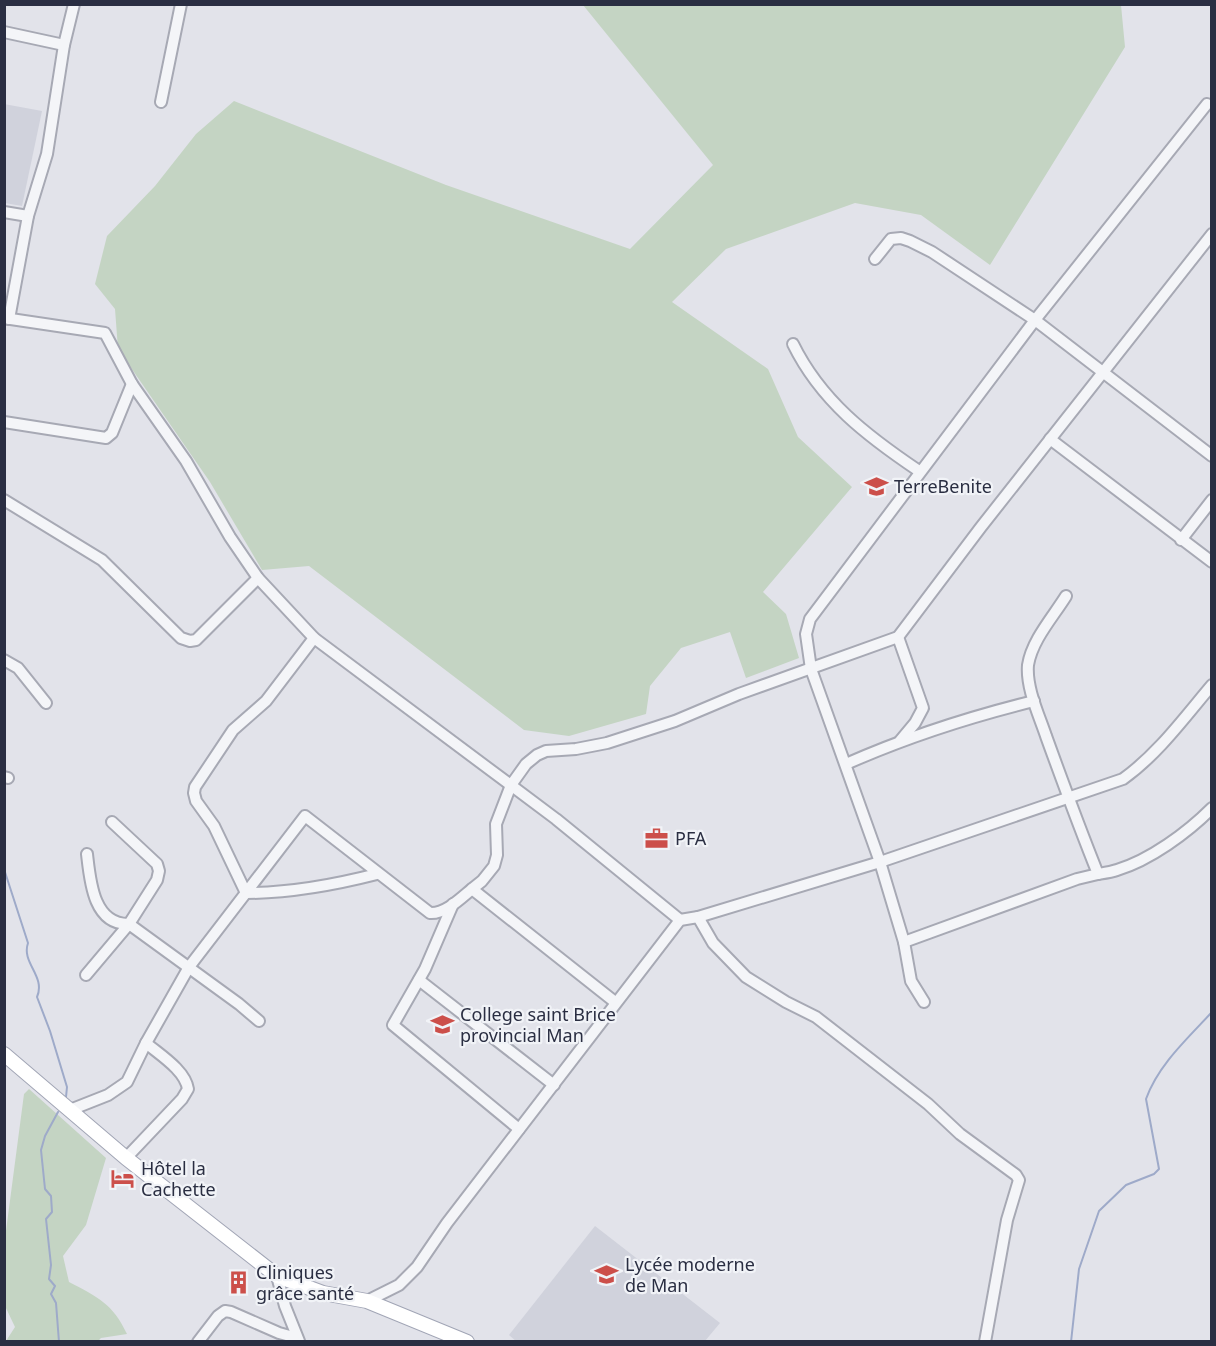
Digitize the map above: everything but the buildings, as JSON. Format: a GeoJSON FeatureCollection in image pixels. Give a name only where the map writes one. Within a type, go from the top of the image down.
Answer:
{"type":"FeatureCollection","features":[{"type":"Feature","properties":{"kind":"main road"},"geometry":{"type":"LineString","coordinates":[[4,1054],[126,1158],[277,1276],[323,1293],[367,1301],[467,1341]]}},
{"type":"Feature","properties":{"kind":"street"},"geometry":{"type":"LineString","coordinates":[[74,4],[64,45],[47,154],[28,216],[7,319],[105,333],[132,384],[186,461],[230,537],[258,578],[314,638],[556,819],[680,920]]}},
{"type":"Feature","properties":{"kind":"street"},"geometry":{"type":"LineString","coordinates":[[161,102],[181,4]]}},
{"type":"Feature","properties":{"kind":"street"},"geometry":{"type":"LineString","coordinates":[[4,32],[64,45]]}},
{"type":"Feature","properties":{"kind":"street"},"geometry":{"type":"LineString","coordinates":[[924,1002],[910,981],[904,942],[880,862],[811,669],[806,634],[810,619],[919,471],[1035,320],[1207,104]]}},
{"type":"Feature","properties":{"kind":"street"},"geometry":{"type":"LineString","coordinates":[[4,212],[28,216]]}},
{"type":"Feature","properties":{"kind":"street"},"geometry":{"type":"LineString","coordinates":[[70,1110],[108,1095],[127,1082],[189,967],[305,816],[377,874],[430,913],[434,913],[453,904],[482,881],[494,866],[496,824],[511,785],[526,764],[537,755],[546,751],[576,749],[607,743],[675,721],[740,694],[898,638],[1050,439],[1212,234]]}},
{"type":"Feature","properties":{"kind":"street"},"geometry":{"type":"LineString","coordinates":[[875,259],[891,239],[901,238],[932,252],[1035,320],[1212,456]]}},
{"type":"Feature","properties":{"kind":"street"},"geometry":{"type":"LineString","coordinates":[[793,344],[804,366],[823,393],[879,444],[919,471]]}},
{"type":"Feature","properties":{"kind":"street"},"geometry":{"type":"LineString","coordinates":[[4,422],[106,438],[112,433],[132,384]]}},
{"type":"Feature","properties":{"kind":"street"},"geometry":{"type":"LineString","coordinates":[[1050,439],[1180,540],[1212,562]]}},
{"type":"Feature","properties":{"kind":"street"},"geometry":{"type":"LineString","coordinates":[[4,500],[102,560],[181,638],[190,641],[196,640],[258,578]]}},
{"type":"Feature","properties":{"kind":"street"},"geometry":{"type":"LineString","coordinates":[[1180,540],[1212,500]]}},
{"type":"Feature","properties":{"kind":"street"},"geometry":{"type":"LineString","coordinates":[[1066,596],[1036,642],[1028,673],[1034,701],[1098,874]]}},
{"type":"Feature","properties":{"kind":"street"},"geometry":{"type":"LineString","coordinates":[[246,892],[214,826],[196,801],[195,787],[233,730],[266,701],[314,638]]}},
{"type":"Feature","properties":{"kind":"street"},"geometry":{"type":"LineString","coordinates":[[898,638],[923,708],[915,723],[900,741]]}},
{"type":"Feature","properties":{"kind":"street"},"geometry":{"type":"LineString","coordinates":[[4,660],[18,668],[46,703]]}},
{"type":"Feature","properties":{"kind":"street"},"geometry":{"type":"LineString","coordinates":[[367,1301],[399,1285],[417,1267],[447,1223],[680,920],[698,917],[880,862],[1123,779],[1140,767],[1212,685]]}},
{"type":"Feature","properties":{"kind":"street"},"geometry":{"type":"LineString","coordinates":[[846,764],[900,741],[980,714],[1034,701]]}},
{"type":"Feature","properties":{"kind":"street"},"geometry":{"type":"LineString","coordinates":[[904,942],[1067,883],[1119,870],[1162,848],[1193,827],[1212,808]]}},
{"type":"Feature","properties":{"kind":"street"},"geometry":{"type":"LineString","coordinates":[[86,975],[129,924],[157,880],[159,871],[157,864],[112,822]]}},
{"type":"Feature","properties":{"kind":"street"},"geometry":{"type":"LineString","coordinates":[[87,854],[95,900],[104,914],[118,924],[129,924],[259,1021]]}},
{"type":"Feature","properties":{"kind":"street"},"geometry":{"type":"LineString","coordinates":[[246,892],[276,893],[309,889],[377,874]]}},
{"type":"Feature","properties":{"kind":"street"},"geometry":{"type":"LineString","coordinates":[[472,889],[615,1002]]}},
{"type":"Feature","properties":{"kind":"street"},"geometry":{"type":"LineString","coordinates":[[453,904],[419,980],[393,1023],[394,1027],[519,1129]]}},
{"type":"Feature","properties":{"kind":"street"},"geometry":{"type":"LineString","coordinates":[[698,917],[713,943],[746,977],[786,1002],[816,1017],[928,1104],[960,1134],[1016,1175],[1019,1180],[1007,1220],[985,1341]]}},
{"type":"Feature","properties":{"kind":"street"},"geometry":{"type":"LineString","coordinates":[[419,980],[554,1085]]}},
{"type":"Feature","properties":{"kind":"street"},"geometry":{"type":"LineString","coordinates":[[126,1158],[182,1099],[188,1089],[182,1075],[146,1043]]}},
{"type":"Feature","properties":{"kind":"street"},"geometry":{"type":"LineString","coordinates":[[277,1276],[298,1340]]}},
{"type":"Feature","properties":{"kind":"street"},"geometry":{"type":"LineString","coordinates":[[198,1341],[218,1316],[225,1311],[298,1340]]}},
{"type":"Feature","properties":{"kind":"shaded area"},"geometry":{"type":"Polygon","coordinates":[[[4,104],[42,111],[22,206],[5,203],[4,104]]]}},
{"type":"Feature","properties":{"kind":"shaded area","name":"Lycée moderne de Man"},"geometry":{"type":"Polygon","coordinates":[[[595,1226],[720,1323],[705,1341],[517,1342],[509,1335],[595,1226]]]}},
{"type":"Feature","properties":{"kind":"green space"},"geometry":{"type":"Polygon","coordinates":[[[583,5],[1121,5],[1125,47],[990,265],[921,215],[855,203],[726,249],[672,302],[768,369],[798,437],[852,487],[763,592],[786,614],[799,658],[746,678],[730,632],[681,648],[650,686],[646,714],[569,736],[524,730],[309,566],[262,570],[210,482],[118,349],[115,309],[95,284],[107,236],[155,186],[196,134],[234,101],[446,185],[630,249],[713,165],[583,5]]]}},
{"type":"Feature","properties":{"kind":"green space"},"geometry":{"type":"Polygon","coordinates":[[[29,1089],[106,1158],[86,1225],[63,1256],[69,1282],[104,1302],[116,1315],[127,1334],[101,1338],[98,1341],[6,1341],[15,1327],[5,1306],[4,1246],[24,1094],[29,1089]]]}},
{"type":"Feature","properties":{"kind":"waterway"},"geometry":{"type":"LineString","coordinates":[[4,869],[28,943],[28,957],[38,983],[37,997],[67,1087],[66,1097]]}},
{"type":"Feature","properties":{"kind":"waterway"},"geometry":{"type":"LineString","coordinates":[[1071,1342],[1079,1269],[1099,1211],[1126,1185],[1154,1174],[1159,1169],[1146,1099],[1151,1087],[1174,1052],[1212,1012]]}},
{"type":"Feature","properties":{"kind":"waterway"},"geometry":{"type":"LineString","coordinates":[[58,1112],[45,1136],[41,1150],[45,1189],[51,1196],[52,1212],[46,1219],[51,1265],[49,1279],[55,1286],[51,1294],[56,1303],[59,1342]]}},
{"type":"Feature","properties":{"kind":"place","name":"TerreBenite"},"geometry":{"type":"Point","coordinates":[876,487]}},
{"type":"Feature","properties":{"kind":"place","name":"PFA"},"geometry":{"type":"Point","coordinates":[657,839]}},
{"type":"Feature","properties":{"kind":"place","name":"College saint Brice provincial Man"},"geometry":{"type":"Point","coordinates":[442,1025]}},
{"type":"Feature","properties":{"kind":"place","name":"Hôtel la Cachette"},"geometry":{"type":"Point","coordinates":[123,1179]}},
{"type":"Feature","properties":{"kind":"place","name":"Lycée moderne de Man"},"geometry":{"type":"Point","coordinates":[607,1275]}},
{"type":"Feature","properties":{"kind":"place","name":"Cliniques grâce santé"},"geometry":{"type":"Point","coordinates":[238,1283]}}]}
